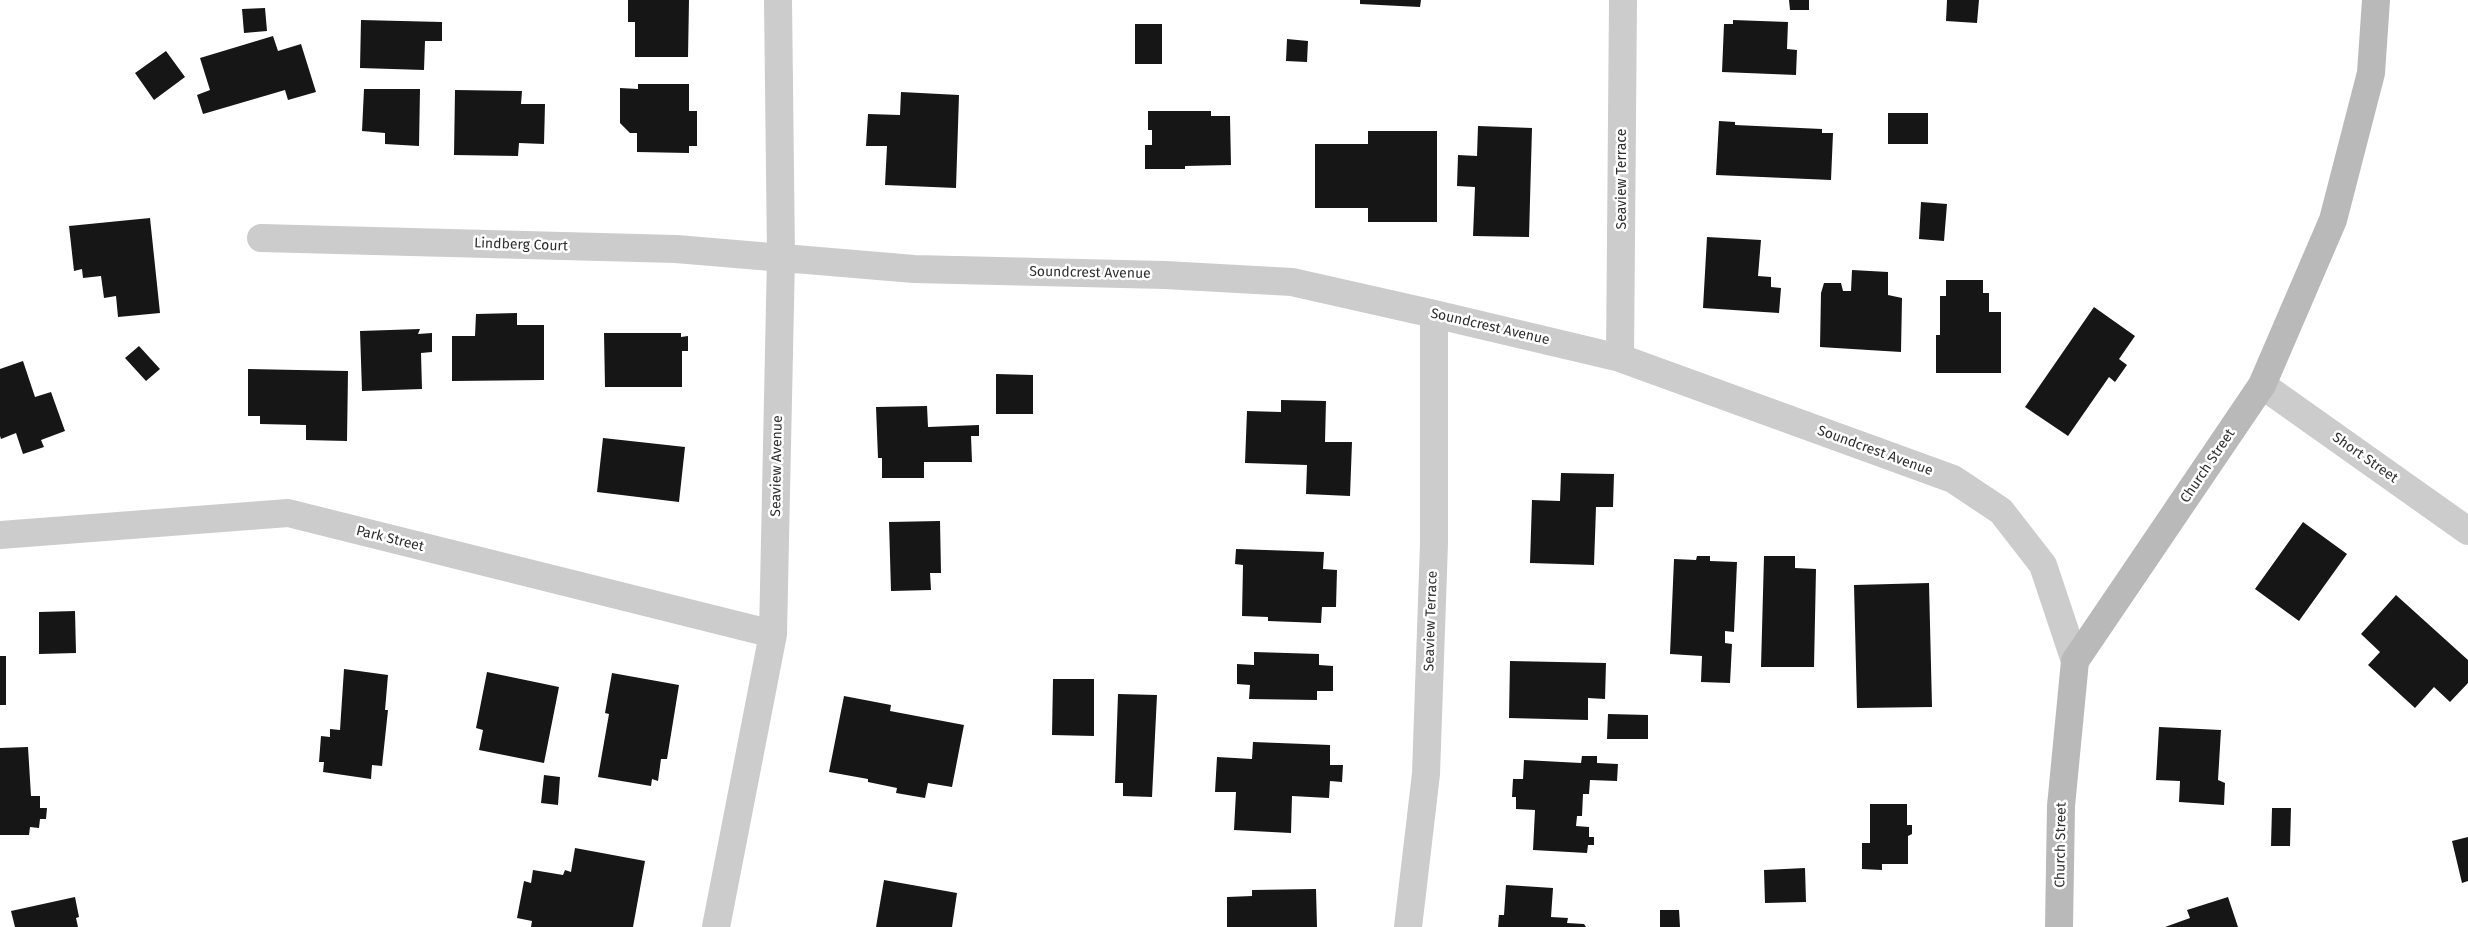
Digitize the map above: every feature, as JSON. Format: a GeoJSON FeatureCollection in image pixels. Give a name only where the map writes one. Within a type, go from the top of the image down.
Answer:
{"type":"FeatureCollection","features":[{"type":"Feature","properties":{"kind":"main road","name":"Church Street"},"geometry":{"type":"LineString","coordinates":[[2059,927],[2061,806],[2075,661],[2262,386],[2333,220],[2371,73],[2376,0]]}},
{"type":"Feature","properties":{"kind":"street","name":"Seaview Avenue"},"geometry":{"type":"LineString","coordinates":[[716,927],[773,634],[781,257],[778,0]]}},
{"type":"Feature","properties":{"kind":"street","name":"Seaview Terrace"},"geometry":{"type":"LineString","coordinates":[[1620,358],[1623,0]]}},
{"type":"Feature","properties":{"kind":"street","name":"Lindberg Court"},"geometry":{"type":"LineString","coordinates":[[261,238],[676,249],[781,257]]}},
{"type":"Feature","properties":{"kind":"street","name":"Soundcrest Avenue"},"geometry":{"type":"LineString","coordinates":[[781,257],[914,269],[1165,274],[1292,282],[1620,358],[1953,479],[2001,511],[2043,565],[2075,661]]}},
{"type":"Feature","properties":{"kind":"street","name":"Seaview Terrace"},"geometry":{"type":"LineString","coordinates":[[1408,927],[1426,774],[1434,543],[1434,314]]}},
{"type":"Feature","properties":{"kind":"street","name":"Short Street"},"geometry":{"type":"LineString","coordinates":[[2262,386],[2468,531]]}},
{"type":"Feature","properties":{"kind":"street","name":"Park Street"},"geometry":{"type":"LineString","coordinates":[[0,535],[288,513],[773,634]]}},
{"type":"Feature","properties":{"kind":"building"},"geometry":{"type":"Polygon","coordinates":[[[628,0],[689,0],[688,57],[635,57],[635,22],[628,22],[628,0]]]}},
{"type":"Feature","properties":{"kind":"building"},"geometry":{"type":"Polygon","coordinates":[[[1360,0],[1421,0],[1420,7],[1360,4],[1360,0]]]}},
{"type":"Feature","properties":{"kind":"building"},"geometry":{"type":"Polygon","coordinates":[[[1789,0],[1809,0],[1809,10],[1790,10],[1789,0]]]}},
{"type":"Feature","properties":{"kind":"building"},"geometry":{"type":"Polygon","coordinates":[[[1947,0],[1979,0],[1977,23],[1946,21],[1947,0]]]}},
{"type":"Feature","properties":{"kind":"building"},"geometry":{"type":"Polygon","coordinates":[[[265,8],[267,31],[244,33],[242,9],[265,8]]]}},
{"type":"Feature","properties":{"kind":"building"},"geometry":{"type":"Polygon","coordinates":[[[361,20],[442,22],[442,41],[425,41],[424,70],[360,68],[361,20]]]}},
{"type":"Feature","properties":{"kind":"building"},"geometry":{"type":"Polygon","coordinates":[[[1733,20],[1788,22],[1787,49],[1797,50],[1796,75],[1722,72],[1724,24],[1733,24],[1733,20]]]}},
{"type":"Feature","properties":{"kind":"building"},"geometry":{"type":"Polygon","coordinates":[[[1135,24],[1162,24],[1162,64],[1135,64],[1135,24]]]}},
{"type":"Feature","properties":{"kind":"building"},"geometry":{"type":"Polygon","coordinates":[[[273,36],[278,51],[301,44],[316,92],[288,100],[285,90],[203,114],[197,95],[210,90],[200,58],[273,36]]]}},
{"type":"Feature","properties":{"kind":"building"},"geometry":{"type":"Polygon","coordinates":[[[1287,39],[1308,41],[1307,62],[1286,61],[1287,39]]]}},
{"type":"Feature","properties":{"kind":"building"},"geometry":{"type":"Polygon","coordinates":[[[166,51],[185,77],[154,100],[135,73],[166,51]]]}},
{"type":"Feature","properties":{"kind":"building"},"geometry":{"type":"Polygon","coordinates":[[[638,84],[689,84],[689,111],[697,111],[697,146],[689,146],[689,153],[637,152],[637,133],[630,133],[620,123],[620,88],[638,89],[638,84]]]}},
{"type":"Feature","properties":{"kind":"building"},"geometry":{"type":"Polygon","coordinates":[[[364,89],[420,89],[419,146],[385,144],[385,133],[362,131],[364,89]]]}},
{"type":"Feature","properties":{"kind":"building"},"geometry":{"type":"Polygon","coordinates":[[[455,90],[522,91],[521,104],[545,104],[544,144],[519,143],[518,156],[454,155],[455,90]]]}},
{"type":"Feature","properties":{"kind":"building"},"geometry":{"type":"Polygon","coordinates":[[[901,92],[959,95],[956,188],[885,185],[887,146],[866,146],[868,114],[900,115],[901,92]]]}},
{"type":"Feature","properties":{"kind":"building"},"geometry":{"type":"Polygon","coordinates":[[[1148,111],[1211,111],[1211,116],[1230,116],[1231,165],[1185,166],[1185,169],[1145,169],[1145,145],[1152,145],[1152,130],[1148,130],[1148,111]]]}},
{"type":"Feature","properties":{"kind":"building"},"geometry":{"type":"Polygon","coordinates":[[[1888,113],[1928,113],[1928,144],[1888,144],[1888,113]]]}},
{"type":"Feature","properties":{"kind":"building"},"geometry":{"type":"Polygon","coordinates":[[[1719,121],[1735,122],[1735,125],[1822,129],[1822,133],[1833,133],[1831,180],[1716,175],[1719,121]]]}},
{"type":"Feature","properties":{"kind":"building"},"geometry":{"type":"Polygon","coordinates":[[[1478,126],[1532,128],[1529,237],[1473,236],[1475,187],[1457,186],[1458,155],[1477,156],[1478,126]]]}},
{"type":"Feature","properties":{"kind":"building"},"geometry":{"type":"Polygon","coordinates":[[[1368,131],[1437,131],[1437,222],[1368,222],[1368,208],[1315,208],[1315,144],[1368,144],[1368,131]]]}},
{"type":"Feature","properties":{"kind":"building"},"geometry":{"type":"Polygon","coordinates":[[[1921,202],[1947,204],[1944,241],[1919,239],[1921,202]]]}},
{"type":"Feature","properties":{"kind":"building"},"geometry":{"type":"Polygon","coordinates":[[[150,218],[160,313],[118,317],[116,296],[104,298],[101,276],[83,278],[82,269],[74,271],[69,226],[150,218]]]}},
{"type":"Feature","properties":{"kind":"building"},"geometry":{"type":"Polygon","coordinates":[[[1707,237],[1761,240],[1758,276],[1771,277],[1771,287],[1781,288],[1779,313],[1703,308],[1707,237]]]}},
{"type":"Feature","properties":{"kind":"building"},"geometry":{"type":"Polygon","coordinates":[[[1852,270],[1888,272],[1888,295],[1902,298],[1901,352],[1820,347],[1821,293],[1824,283],[1841,283],[1843,291],[1851,291],[1852,270]]]}},
{"type":"Feature","properties":{"kind":"building"},"geometry":{"type":"Polygon","coordinates":[[[1946,280],[1983,280],[1983,293],[1989,293],[1989,312],[2001,312],[2001,373],[1936,373],[1936,335],[1940,335],[1940,296],[1946,296],[1946,280]]]}},
{"type":"Feature","properties":{"kind":"building"},"geometry":{"type":"Polygon","coordinates":[[[2094,307],[2135,336],[2119,359],[2127,365],[2115,382],[2109,377],[2068,436],[2025,407],[2094,307]]]}},
{"type":"Feature","properties":{"kind":"building"},"geometry":{"type":"Polygon","coordinates":[[[517,313],[517,325],[544,325],[544,380],[452,381],[452,336],[475,336],[476,314],[517,313]]]}},
{"type":"Feature","properties":{"kind":"building"},"geometry":{"type":"Polygon","coordinates":[[[420,329],[418,334],[432,333],[432,352],[421,353],[422,389],[362,391],[360,331],[420,329]]]}},
{"type":"Feature","properties":{"kind":"building"},"geometry":{"type":"Polygon","coordinates":[[[604,333],[681,333],[681,337],[688,336],[688,351],[682,351],[682,387],[605,387],[604,333]]]}},
{"type":"Feature","properties":{"kind":"building"},"geometry":{"type":"Polygon","coordinates":[[[139,346],[160,369],[146,381],[125,358],[139,346]]]}},
{"type":"Feature","properties":{"kind":"building"},"geometry":{"type":"Polygon","coordinates":[[[23,361],[35,397],[51,392],[65,431],[41,440],[44,447],[23,454],[16,433],[1,439],[0,436],[0,369],[23,361]]]}},
{"type":"Feature","properties":{"kind":"building"},"geometry":{"type":"Polygon","coordinates":[[[248,369],[348,371],[347,441],[306,440],[306,425],[260,424],[260,416],[248,416],[248,369]]]}},
{"type":"Feature","properties":{"kind":"building"},"geometry":{"type":"Polygon","coordinates":[[[996,374],[1033,375],[1033,414],[996,414],[996,374]]]}},
{"type":"Feature","properties":{"kind":"building"},"geometry":{"type":"Polygon","coordinates":[[[1281,400],[1326,401],[1325,442],[1352,442],[1350,496],[1306,494],[1307,465],[1245,463],[1247,411],[1281,412],[1281,400]]]}},
{"type":"Feature","properties":{"kind":"building"},"geometry":{"type":"Polygon","coordinates":[[[927,406],[928,427],[979,425],[979,436],[971,436],[972,462],[924,462],[924,478],[882,478],[882,458],[878,458],[876,407],[927,406]]]}},
{"type":"Feature","properties":{"kind":"building"},"geometry":{"type":"Polygon","coordinates":[[[603,438],[685,447],[679,502],[597,492],[603,438]]]}},
{"type":"Feature","properties":{"kind":"building"},"geometry":{"type":"Polygon","coordinates":[[[1561,473],[1614,474],[1613,507],[1596,507],[1594,565],[1530,563],[1532,500],[1560,501],[1561,473]]]}},
{"type":"Feature","properties":{"kind":"building"},"geometry":{"type":"Polygon","coordinates":[[[940,521],[941,573],[930,573],[931,590],[891,591],[889,522],[940,521]]]}},
{"type":"Feature","properties":{"kind":"building"},"geometry":{"type":"Polygon","coordinates":[[[2303,522],[2347,554],[2299,621],[2255,589],[2303,522]]]}},
{"type":"Feature","properties":{"kind":"building"},"geometry":{"type":"Polygon","coordinates":[[[1236,549],[1324,552],[1323,569],[1337,570],[1336,607],[1322,607],[1321,623],[1268,621],[1268,617],[1242,616],[1243,565],[1235,564],[1236,549]]]}},
{"type":"Feature","properties":{"kind":"building"},"geometry":{"type":"Polygon","coordinates":[[[1697,556],[1710,556],[1710,561],[1737,562],[1734,632],[1725,631],[1725,643],[1732,644],[1730,683],[1701,682],[1702,656],[1670,654],[1674,559],[1696,560],[1697,556]]]}},
{"type":"Feature","properties":{"kind":"building"},"geometry":{"type":"Polygon","coordinates":[[[1764,556],[1795,556],[1795,568],[1816,569],[1814,667],[1761,667],[1764,556]]]}},
{"type":"Feature","properties":{"kind":"building"},"geometry":{"type":"Polygon","coordinates":[[[1929,583],[1932,707],[1857,708],[1854,585],[1929,583]]]}},
{"type":"Feature","properties":{"kind":"building"},"geometry":{"type":"Polygon","coordinates":[[[2396,595],[2468,660],[2468,683],[2450,702],[2434,687],[2415,708],[2368,665],[2380,652],[2361,634],[2396,595]]]}},
{"type":"Feature","properties":{"kind":"building"},"geometry":{"type":"Polygon","coordinates":[[[75,611],[76,653],[39,654],[39,612],[75,611]]]}},
{"type":"Feature","properties":{"kind":"building"},"geometry":{"type":"Polygon","coordinates":[[[1254,652],[1319,654],[1319,665],[1333,666],[1333,691],[1317,691],[1317,700],[1249,699],[1250,685],[1237,684],[1237,664],[1254,665],[1254,652]]]}},
{"type":"Feature","properties":{"kind":"building"},"geometry":{"type":"Polygon","coordinates":[[[0,656],[6,656],[6,705],[0,705],[0,656]]]}},
{"type":"Feature","properties":{"kind":"building"},"geometry":{"type":"Polygon","coordinates":[[[1510,661],[1606,663],[1605,699],[1588,698],[1588,720],[1509,718],[1510,661]]]}},
{"type":"Feature","properties":{"kind":"building"},"geometry":{"type":"Polygon","coordinates":[[[344,669],[388,675],[385,710],[388,710],[382,766],[372,765],[371,779],[323,772],[324,762],[319,762],[321,736],[330,737],[330,729],[340,730],[344,669]]]}},
{"type":"Feature","properties":{"kind":"building"},"geometry":{"type":"Polygon","coordinates":[[[487,672],[559,687],[544,763],[479,750],[483,730],[476,728],[487,672]]]}},
{"type":"Feature","properties":{"kind":"building"},"geometry":{"type":"Polygon","coordinates":[[[612,673],[679,685],[667,759],[661,759],[658,781],[652,779],[651,786],[598,777],[609,714],[605,713],[612,673]]]}},
{"type":"Feature","properties":{"kind":"building"},"geometry":{"type":"Polygon","coordinates":[[[1053,679],[1094,679],[1094,736],[1052,735],[1053,679]]]}},
{"type":"Feature","properties":{"kind":"building"},"geometry":{"type":"Polygon","coordinates":[[[1118,694],[1157,695],[1152,797],[1123,796],[1123,783],[1115,783],[1118,694]]]}},
{"type":"Feature","properties":{"kind":"building"},"geometry":{"type":"Polygon","coordinates":[[[844,696],[891,705],[890,711],[964,725],[952,787],[928,783],[925,798],[896,793],[897,788],[868,782],[868,779],[829,772],[844,696]]]}},
{"type":"Feature","properties":{"kind":"building"},"geometry":{"type":"Polygon","coordinates":[[[1608,714],[1648,715],[1648,739],[1607,739],[1608,714]]]}},
{"type":"Feature","properties":{"kind":"building"},"geometry":{"type":"Polygon","coordinates":[[[2159,727],[2221,730],[2218,780],[2225,783],[2224,805],[2179,802],[2180,781],[2156,780],[2159,727]]]}},
{"type":"Feature","properties":{"kind":"building"},"geometry":{"type":"Polygon","coordinates":[[[1253,742],[1330,745],[1330,765],[1343,765],[1342,782],[1330,781],[1329,798],[1292,796],[1291,833],[1234,830],[1236,792],[1215,792],[1217,757],[1252,759],[1253,742]]]}},
{"type":"Feature","properties":{"kind":"building"},"geometry":{"type":"Polygon","coordinates":[[[28,747],[31,796],[40,796],[40,808],[47,808],[46,819],[40,819],[39,828],[30,827],[29,835],[0,835],[0,748],[28,747]]]}},
{"type":"Feature","properties":{"kind":"building"},"geometry":{"type":"Polygon","coordinates":[[[1582,756],[1597,756],[1597,763],[1618,764],[1617,781],[1590,780],[1589,794],[1583,794],[1582,816],[1577,816],[1576,826],[1589,827],[1589,837],[1594,837],[1594,845],[1588,845],[1587,853],[1533,850],[1535,810],[1516,809],[1516,797],[1512,797],[1513,779],[1523,779],[1524,760],[1581,763],[1582,756]]]}},
{"type":"Feature","properties":{"kind":"building"},"geometry":{"type":"Polygon","coordinates":[[[544,775],[560,777],[558,805],[541,803],[544,775]]]}},
{"type":"Feature","properties":{"kind":"building"},"geometry":{"type":"Polygon","coordinates":[[[1870,804],[1907,804],[1907,825],[1912,825],[1912,834],[1908,836],[1908,864],[1882,864],[1882,870],[1862,869],[1862,843],[1870,843],[1870,804]]]}},
{"type":"Feature","properties":{"kind":"building"},"geometry":{"type":"Polygon","coordinates":[[[2272,808],[2291,808],[2290,846],[2271,846],[2272,808]]]}},
{"type":"Feature","properties":{"kind":"building"},"geometry":{"type":"Polygon","coordinates":[[[2468,837],[2468,881],[2462,883],[2452,841],[2468,837]]]}},
{"type":"Feature","properties":{"kind":"building"},"geometry":{"type":"Polygon","coordinates":[[[575,848],[645,861],[633,927],[531,927],[532,921],[517,918],[524,881],[531,883],[533,870],[563,875],[565,870],[571,872],[575,848]]]}},
{"type":"Feature","properties":{"kind":"building"},"geometry":{"type":"Polygon","coordinates":[[[1805,868],[1806,902],[1765,903],[1764,870],[1805,868]]]}},
{"type":"Feature","properties":{"kind":"building"},"geometry":{"type":"Polygon","coordinates":[[[884,880],[957,893],[952,927],[876,927],[884,880]]]}},
{"type":"Feature","properties":{"kind":"building"},"geometry":{"type":"Polygon","coordinates":[[[1506,885],[1553,888],[1551,917],[1568,918],[1567,923],[1584,924],[1586,927],[1498,927],[1499,915],[1504,915],[1506,885]]]}},
{"type":"Feature","properties":{"kind":"building"},"geometry":{"type":"Polygon","coordinates":[[[1316,889],[1317,927],[1227,927],[1227,897],[1252,896],[1252,890],[1316,889]]]}},
{"type":"Feature","properties":{"kind":"building"},"geometry":{"type":"Polygon","coordinates":[[[75,897],[79,917],[76,918],[78,927],[15,927],[11,911],[75,897]]]}},
{"type":"Feature","properties":{"kind":"building"},"geometry":{"type":"Polygon","coordinates":[[[2228,897],[2238,927],[2165,927],[2190,918],[2187,910],[2228,897]]]}},
{"type":"Feature","properties":{"kind":"building"},"geometry":{"type":"Polygon","coordinates":[[[1660,910],[1679,910],[1680,927],[1660,927],[1660,910]]]}}]}
